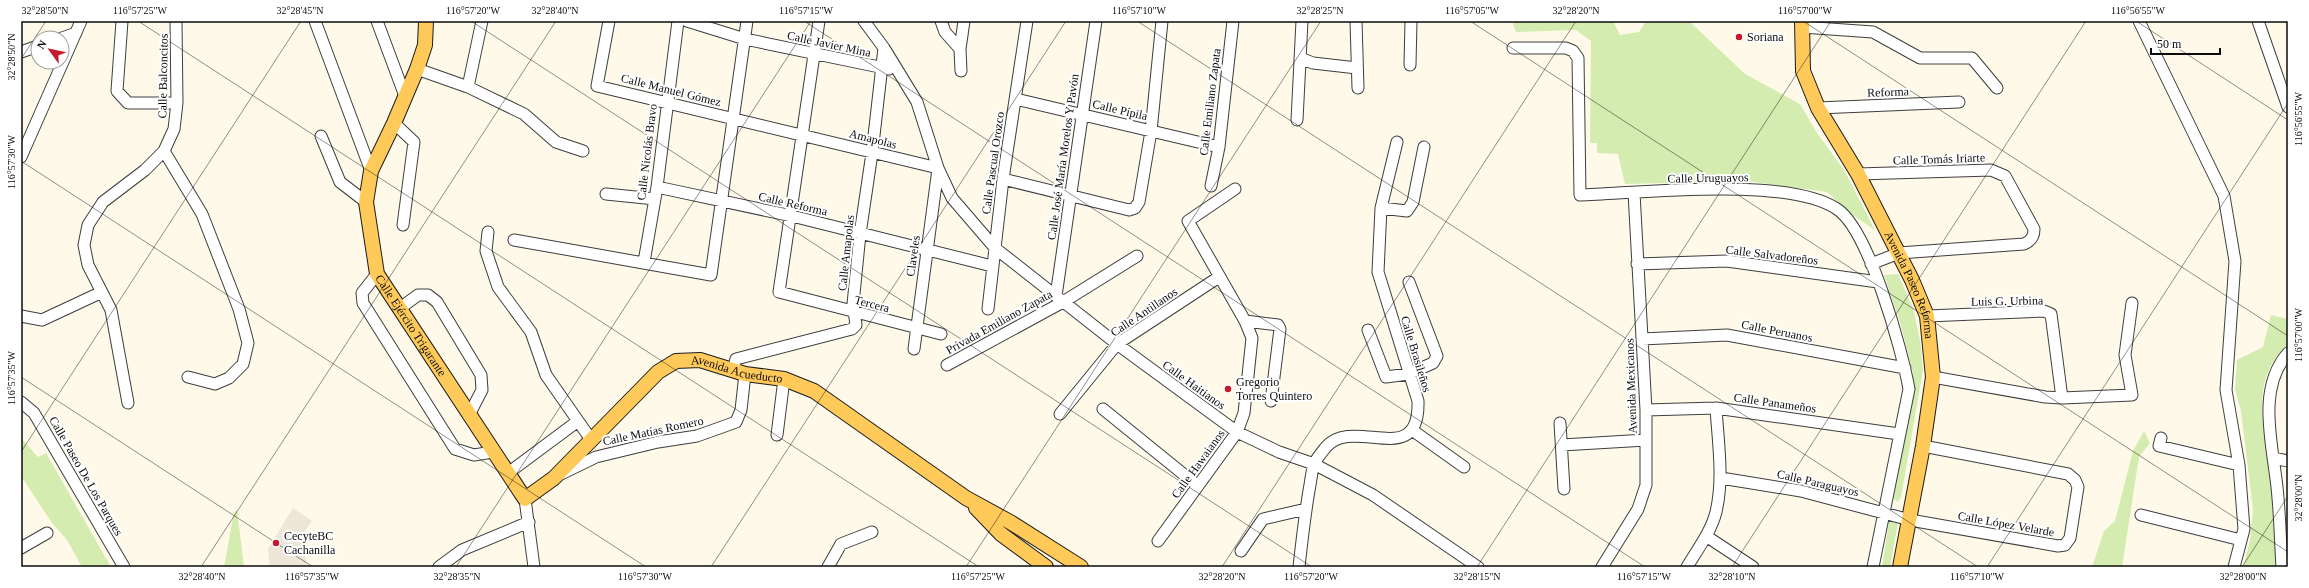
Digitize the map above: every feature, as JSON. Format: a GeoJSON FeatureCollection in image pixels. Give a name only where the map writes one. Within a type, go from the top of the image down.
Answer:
{"type":"FeatureCollection","features":[{"type":"Feature","properties":{"kind":"main road","name":"Calle Ejército Trigarante"},"geometry":{"type":"LineString","coordinates":[[426,21],[425,45],[417,68],[394,123],[371,171],[366,202],[377,274],[525,499]]}},
{"type":"Feature","properties":{"kind":"main road","name":"Avenida Paseo Reforma"},"geometry":{"type":"LineString","coordinates":[[1802,24],[1803,71],[1818,108],[1858,174],[1899,253],[1927,316],[1933,377],[1923,446],[1900,567]]}},
{"type":"Feature","properties":{"kind":"main road","name":"Avenida Acueducto"},"geometry":{"type":"LineString","coordinates":[[525,499],[554,478],[592,441],[658,372],[676,361],[700,360],[739,372],[784,379],[814,391],[966,498],[1010,522],[1081,567]]}},
{"type":"Feature","properties":{"kind":"main road","name":"Avenida Acueducto"},"geometry":{"type":"LineString","coordinates":[[966,498],[1002,534],[1046,567]]}},
{"type":"Feature","properties":{"kind":"street"},"geometry":{"type":"LineString","coordinates":[[21,157],[81,21]]}},
{"type":"Feature","properties":{"kind":"street"},"geometry":{"type":"LineString","coordinates":[[122,21],[117,91],[128,103],[177,104]]}},
{"type":"Feature","properties":{"kind":"street","name":"Calle Balconcitos"},"geometry":{"type":"LineString","coordinates":[[128,403],[111,310],[88,265],[84,245],[88,225],[103,202],[145,170],[164,150],[174,129],[177,104],[176,21]]}},
{"type":"Feature","properties":{"kind":"street"},"geometry":{"type":"LineString","coordinates":[[315,21],[371,171]]}},
{"type":"Feature","properties":{"kind":"street"},"geometry":{"type":"LineString","coordinates":[[377,21],[405,96]]}},
{"type":"Feature","properties":{"kind":"street"},"geometry":{"type":"LineString","coordinates":[[468,87],[482,21]]}},
{"type":"Feature","properties":{"kind":"street","name":"Calle Manuel Gómez"},"geometry":{"type":"LineString","coordinates":[[609,21],[597,86],[667,101],[735,119],[803,134]]}},
{"type":"Feature","properties":{"kind":"street","name":"Calle Nicolás Bravo"},"geometry":{"type":"LineString","coordinates":[[644,262],[655,199],[678,21]]}},
{"type":"Feature","properties":{"kind":"street","name":"Calle Javier Mina"},"geometry":{"type":"LineString","coordinates":[[687,21],[745,39],[898,71]]}},
{"type":"Feature","properties":{"kind":"street"},"geometry":{"type":"LineString","coordinates":[[514,240],[712,275],[735,119],[747,21]]}},
{"type":"Feature","properties":{"kind":"street"},"geometry":{"type":"LineString","coordinates":[[792,216],[819,21]]}},
{"type":"Feature","properties":{"kind":"street","name":"Calle Haitianos"},"geometry":{"type":"LineString","coordinates":[[864,21],[884,48],[917,102],[938,168],[952,198],[995,248],[1117,344],[1237,432],[1279,452],[1314,464],[1373,495],[1478,567]]}},
{"type":"Feature","properties":{"kind":"street"},"geometry":{"type":"LineString","coordinates":[[942,21],[945,32],[960,49]]}},
{"type":"Feature","properties":{"kind":"street"},"geometry":{"type":"LineString","coordinates":[[961,71],[960,49],[964,21]]}},
{"type":"Feature","properties":{"kind":"street","name":"Calle Pascual Orozco"},"geometry":{"type":"LineString","coordinates":[[988,309],[1003,180],[1027,21]]}},
{"type":"Feature","properties":{"kind":"street","name":"Calle José María Morelos Y Pavón"},"geometry":{"type":"LineString","coordinates":[[1059,299],[1071,196],[1096,21]]}},
{"type":"Feature","properties":{"kind":"street"},"geometry":{"type":"LineString","coordinates":[[1003,180],[1129,210],[1135,208],[1139,202],[1151,131],[1162,21]]}},
{"type":"Feature","properties":{"kind":"street","name":"Calle Emiliano Zapata"},"geometry":{"type":"LineString","coordinates":[[1212,186],[1219,147],[1233,21]]}},
{"type":"Feature","properties":{"kind":"street"},"geometry":{"type":"LineString","coordinates":[[1297,120],[1302,21]]}},
{"type":"Feature","properties":{"kind":"street"},"geometry":{"type":"LineString","coordinates":[[1356,21],[1358,88]]}},
{"type":"Feature","properties":{"kind":"street"},"geometry":{"type":"LineString","coordinates":[[1410,65],[1411,21]]}},
{"type":"Feature","properties":{"kind":"street"},"geometry":{"type":"LineString","coordinates":[[2139,21],[2224,196],[2236,261],[2226,390],[2239,464],[2244,529],[2234,567]]}},
{"type":"Feature","properties":{"kind":"street"},"geometry":{"type":"LineString","coordinates":[[2258,21],[2288,107]]}},
{"type":"Feature","properties":{"kind":"street"},"geometry":{"type":"LineString","coordinates":[[1802,24],[1873,32],[1920,58],[1972,58],[1997,88]]}},
{"type":"Feature","properties":{"kind":"street"},"geometry":{"type":"LineString","coordinates":[[70,35],[76,33]]}},
{"type":"Feature","properties":{"kind":"street","name":"Calle Amapolas"},"geometry":{"type":"LineString","coordinates":[[739,372],[736,359],[852,329],[856,325],[853,304],[860,234],[872,153],[884,48]]}},
{"type":"Feature","properties":{"kind":"street","name":"Calle Uruguayos"},"geometry":{"type":"LineString","coordinates":[[1513,48],[1566,48],[1573,50],[1578,58],[1580,195],[1727,189],[1794,194],[1823,202],[1838,210],[1851,222],[1871,264]]}},
{"type":"Feature","properties":{"kind":"street"},"geometry":{"type":"LineString","coordinates":[[1300,58],[1313,63],[1357,68]]}},
{"type":"Feature","properties":{"kind":"street"},"geometry":{"type":"LineString","coordinates":[[417,68],[468,87],[524,114],[556,142],[584,151]]}},
{"type":"Feature","properties":{"kind":"street","name":"Calle Pípila"},"geometry":{"type":"LineString","coordinates":[[1016,99],[1219,147]]}},
{"type":"Feature","properties":{"kind":"street","name":"Reforma"},"geometry":{"type":"LineString","coordinates":[[1818,108],[1959,102]]}},
{"type":"Feature","properties":{"kind":"street"},"geometry":{"type":"LineString","coordinates":[[394,123],[414,142],[403,225]]}},
{"type":"Feature","properties":{"kind":"street","name":"Amapolas"},"geometry":{"type":"LineString","coordinates":[[803,134],[872,153],[938,168]]}},
{"type":"Feature","properties":{"kind":"street"},"geometry":{"type":"LineString","coordinates":[[321,136],[340,182],[366,202]]}},
{"type":"Feature","properties":{"kind":"street","name":"Calle Brasileños"},"geometry":{"type":"LineString","coordinates":[[1397,142],[1381,208],[1378,272],[1408,374],[1418,401],[1418,418],[1412,430]]}},
{"type":"Feature","properties":{"kind":"street"},"geometry":{"type":"LineString","coordinates":[[1381,208],[1406,211],[1413,202],[1424,147]]}},
{"type":"Feature","properties":{"kind":"street"},"geometry":{"type":"LineString","coordinates":[[164,150],[202,214],[239,309],[248,343],[243,364],[229,378],[215,384],[188,377]]}},
{"type":"Feature","properties":{"kind":"street","name":"Claveles"},"geometry":{"type":"LineString","coordinates":[[914,349],[938,168]]}},
{"type":"Feature","properties":{"kind":"street","name":"Calle Tomás Iriarte"},"geometry":{"type":"LineString","coordinates":[[1858,174],[1991,170],[1998,172],[2004,176],[2034,229],[2034,235],[2030,241],[2024,244],[1899,253]]}},
{"type":"Feature","properties":{"kind":"street","name":"Calle Reforma"},"geometry":{"type":"LineString","coordinates":[[656,187],[792,216],[992,266]]}},
{"type":"Feature","properties":{"kind":"street","name":"Calle Hawaianos"},"geometry":{"type":"LineString","coordinates":[[1158,541],[1237,432],[1244,413],[1252,338],[1245,321],[1188,221],[1235,189]]}},
{"type":"Feature","properties":{"kind":"street","name":"Avenida Mexicanos"},"geometry":{"type":"LineString","coordinates":[[1602,567],[1638,509],[1646,485],[1646,410],[1634,193]]}},
{"type":"Feature","properties":{"kind":"street"},"geometry":{"type":"LineString","coordinates":[[606,194],[655,199]]}},
{"type":"Feature","properties":{"kind":"street","name":"Tercera"},"geometry":{"type":"LineString","coordinates":[[792,216],[779,292],[916,329],[941,334]]}},
{"type":"Feature","properties":{"kind":"street"},"geometry":{"type":"LineString","coordinates":[[488,232],[486,251],[498,287],[531,332],[546,375],[592,441]]}},
{"type":"Feature","properties":{"kind":"street"},"geometry":{"type":"LineString","coordinates":[[1873,567],[1908,389],[1905,368],[1871,264],[1899,253]]}},
{"type":"Feature","properties":{"kind":"street"},"geometry":{"type":"LineString","coordinates":[[1059,299],[1137,256]]}},
{"type":"Feature","properties":{"kind":"street","name":"Calle Salvadoreños"},"geometry":{"type":"LineString","coordinates":[[1638,264],[1727,261],[1878,282]]}},
{"type":"Feature","properties":{"kind":"street"},"geometry":{"type":"LineString","coordinates":[[377,274],[362,293],[363,303],[455,449],[474,454],[493,452]]}},
{"type":"Feature","properties":{"kind":"street","name":"Calle Antillanos"},"geometry":{"type":"LineString","coordinates":[[1060,414],[1117,344],[1219,277]]}},
{"type":"Feature","properties":{"kind":"street"},"geometry":{"type":"LineString","coordinates":[[1368,330],[1386,377],[1408,374],[1433,363],[1437,356],[1409,282]]}},
{"type":"Feature","properties":{"kind":"street"},"geometry":{"type":"LineString","coordinates":[[21,316],[42,320],[102,292]]}},
{"type":"Feature","properties":{"kind":"street"},"geometry":{"type":"LineString","coordinates":[[399,309],[418,295],[428,295],[437,302],[481,375],[482,390],[469,416]]}},
{"type":"Feature","properties":{"kind":"street","name":"Privada Emiliano Zapata"},"geometry":{"type":"LineString","coordinates":[[947,365],[1059,299]]}},
{"type":"Feature","properties":{"kind":"street"},"geometry":{"type":"LineString","coordinates":[[1933,377],[2062,398],[2132,395],[2125,355],[2132,303]]}},
{"type":"Feature","properties":{"kind":"street","name":"Luis G. Urbina"},"geometry":{"type":"LineString","coordinates":[[1927,316],[2044,311],[2051,314],[2062,398]]}},
{"type":"Feature","properties":{"kind":"street"},"geometry":{"type":"LineString","coordinates":[[1245,321],[1274,323],[1278,325],[1280,329],[1271,401]]}},
{"type":"Feature","properties":{"kind":"street","name":"Calle Peruanos"},"geometry":{"type":"LineString","coordinates":[[1642,339],[1727,335],[1905,368]]}},
{"type":"Feature","properties":{"kind":"street"},"geometry":{"type":"LineString","coordinates":[[2282,567],[2277,479],[2273,458],[2269,411],[2270,389],[2276,370],[2288,352]]}},
{"type":"Feature","properties":{"kind":"street","name":"Calle Matías Romero"},"geometry":{"type":"LineString","coordinates":[[554,478],[596,457],[658,442],[697,436],[736,422],[741,410],[739,372]]}},
{"type":"Feature","properties":{"kind":"street"},"geometry":{"type":"LineString","coordinates":[[777,436],[784,379]]}},
{"type":"Feature","properties":{"kind":"street","name":"Calle Paseo De Los Parques"},"geometry":{"type":"LineString","coordinates":[[21,402],[34,413],[124,567]]}},
{"type":"Feature","properties":{"kind":"street"},"geometry":{"type":"LineString","coordinates":[[1687,567],[1706,536],[1716,514],[1720,478],[1716,408]]}},
{"type":"Feature","properties":{"kind":"street","name":"Calle Panameños"},"geometry":{"type":"LineString","coordinates":[[1646,410],[1716,408],[1899,434]]}},
{"type":"Feature","properties":{"kind":"street"},"geometry":{"type":"LineString","coordinates":[[1103,409],[1198,486]]}},
{"type":"Feature","properties":{"kind":"street"},"geometry":{"type":"LineString","coordinates":[[508,473],[578,421]]}},
{"type":"Feature","properties":{"kind":"street"},"geometry":{"type":"LineString","coordinates":[[1560,423],[1564,490]]}},
{"type":"Feature","properties":{"kind":"street"},"geometry":{"type":"LineString","coordinates":[[1299,567],[1306,509],[1314,464],[1327,446],[1337,438],[1351,435],[1389,439],[1402,437],[1412,430],[1464,467]]}},
{"type":"Feature","properties":{"kind":"street"},"geometry":{"type":"LineString","coordinates":[[2161,438],[2159,446],[2239,464]]}},
{"type":"Feature","properties":{"kind":"street"},"geometry":{"type":"LineString","coordinates":[[1562,445],[1646,440]]}},
{"type":"Feature","properties":{"kind":"street","name":"Calle López Velarde"},"geometry":{"type":"LineString","coordinates":[[1910,520],[2058,546],[2065,545],[2070,538],[2078,487],[2075,480],[2068,474],[1923,446]]}},
{"type":"Feature","properties":{"kind":"street"},"geometry":{"type":"LineString","coordinates":[[2273,458],[2287,463]]}},
{"type":"Feature","properties":{"kind":"street","name":"Calle Paraguayos"},"geometry":{"type":"LineString","coordinates":[[1720,478],[1801,491],[1885,512],[1910,520]]}},
{"type":"Feature","properties":{"kind":"street"},"geometry":{"type":"LineString","coordinates":[[525,499],[534,567]]}},
{"type":"Feature","properties":{"kind":"street"},"geometry":{"type":"LineString","coordinates":[[1241,551],[1263,519],[1306,509]]}},
{"type":"Feature","properties":{"kind":"street"},"geometry":{"type":"LineString","coordinates":[[2141,515],[2241,540]]}},
{"type":"Feature","properties":{"kind":"street"},"geometry":{"type":"LineString","coordinates":[[439,567],[462,550],[529,522]]}},
{"type":"Feature","properties":{"kind":"street"},"geometry":{"type":"LineString","coordinates":[[828,567],[841,544],[872,532]]}},
{"type":"Feature","properties":{"kind":"street"},"geometry":{"type":"LineString","coordinates":[[21,548],[47,533]]}},
{"type":"Feature","properties":{"kind":"street"},"geometry":{"type":"LineString","coordinates":[[1706,536],[1753,567]]}},
{"type":"Feature","properties":{"kind":"green space"},"geometry":{"type":"Polygon","coordinates":[[[1512,21],[1613,21],[1620,35],[1639,32],[1646,21],[1689,21],[1745,74],[1800,104],[1817,133],[1844,170],[1875,230],[1848,212],[1827,192],[1746,181],[1625,184],[1618,154],[1597,153],[1597,143],[1590,143],[1591,41],[1576,30],[1516,32],[1512,21]]]}},
{"type":"Feature","properties":{"kind":"green space"},"geometry":{"type":"Polygon","coordinates":[[[1898,274],[1913,308],[1920,340],[1923,370],[1901,497],[1898,502],[1893,498],[1913,373],[1900,322],[1884,275],[1898,274]]]}},
{"type":"Feature","properties":{"kind":"green space"},"geometry":{"type":"Polygon","coordinates":[[[2271,315],[2288,319],[2288,345],[2273,363],[2265,383],[2262,406],[2268,454],[2278,502],[2280,540],[2278,567],[2243,567],[2250,541],[2253,509],[2241,411],[2235,389],[2237,360],[2263,347],[2271,315]]]}},
{"type":"Feature","properties":{"kind":"green space"},"geometry":{"type":"Polygon","coordinates":[[[2144,431],[2150,443],[2139,457],[2122,567],[2092,567],[2104,531],[2115,521],[2133,451],[2144,431]]]}},
{"type":"Feature","properties":{"kind":"green space"},"geometry":{"type":"Polygon","coordinates":[[[21,438],[38,457],[46,453],[111,567],[82,567],[67,540],[52,523],[21,476],[21,438]]]}},
{"type":"Feature","properties":{"kind":"green space"},"geometry":{"type":"Polygon","coordinates":[[[237,510],[244,567],[224,567],[234,512],[237,510]]]}},
{"type":"Feature","properties":{"kind":"green space"},"geometry":{"type":"Polygon","coordinates":[[[1890,516],[1898,522],[1890,567],[1882,567],[1890,516]]]}},
{"type":"Feature","properties":{"kind":"shaded area"},"geometry":{"type":"Polygon","coordinates":[[[293,508],[312,521],[302,535],[307,567],[270,567],[268,549],[293,508]]]}},
{"type":"Feature","properties":{"kind":"place","name":"Soriana"},"geometry":{"type":"Point","coordinates":[1739,37]}},
{"type":"Feature","properties":{"kind":"place","name":"Gregorio Torres Quintero"},"geometry":{"type":"Point","coordinates":[1228,389]}},
{"type":"Feature","properties":{"kind":"place","name":"CecyteBC Cachanilla"},"geometry":{"type":"Point","coordinates":[276,543]}}]}
